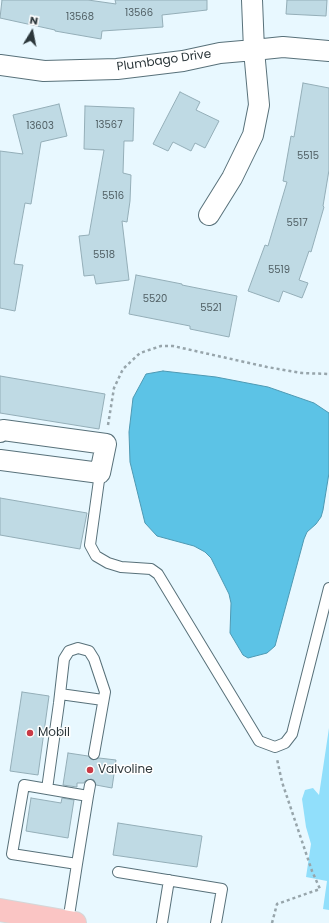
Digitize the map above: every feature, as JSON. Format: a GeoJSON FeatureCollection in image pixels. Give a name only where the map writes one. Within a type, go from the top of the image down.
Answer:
{"type":"FeatureCollection","features":[{"type":"Feature","properties":{"kind":"main road"},"geometry":{"type":"LineString","coordinates":[[0,910],[71,922]]}},
{"type":"Feature","properties":{"kind":"street"},"geometry":{"type":"LineString","coordinates":[[209,215],[232,178],[253,135],[259,105],[254,50],[252,0]]}},
{"type":"Feature","properties":{"kind":"street","name":"Plumbago Drive"},"geometry":{"type":"LineString","coordinates":[[0,64],[44,72],[117,69],[183,61],[220,53],[283,47],[329,51]]}},
{"type":"Feature","properties":{"kind":"street"},"geometry":{"type":"LineString","coordinates":[[0,432],[3,430],[106,444],[100,473],[0,460]]}},
{"type":"Feature","properties":{"kind":"lane"},"geometry":{"type":"LineString","coordinates":[[100,473],[90,545],[96,556],[108,563],[121,567],[151,569],[158,574],[259,741],[275,747],[286,743],[292,734],[329,588]]}},
{"type":"Feature","properties":{"kind":"lane"},"geometry":{"type":"LineString","coordinates":[[47,789],[60,699],[64,659],[69,651],[78,648],[89,651],[94,659],[105,692],[94,754]]}},
{"type":"Feature","properties":{"kind":"lane"},"geometry":{"type":"LineString","coordinates":[[60,699],[103,700]]}},
{"type":"Feature","properties":{"kind":"lane"},"geometry":{"type":"LineString","coordinates":[[71,922],[77,864],[90,784]]}},
{"type":"Feature","properties":{"kind":"lane"},"geometry":{"type":"LineString","coordinates":[[77,864],[12,854],[24,785],[88,796]]}},
{"type":"Feature","properties":{"kind":"lane"},"geometry":{"type":"LineString","coordinates":[[118,872],[222,889],[216,923]]}},
{"type":"Feature","properties":{"kind":"lane"},"geometry":{"type":"LineString","coordinates":[[162,923],[169,880]]}},
{"type":"Feature","properties":{"kind":"path"},"geometry":{"type":"LineString","coordinates":[[106,444],[114,388],[123,369],[140,353],[161,346],[173,346],[267,368],[302,373],[329,374]]}},
{"type":"Feature","properties":{"kind":"path"},"geometry":{"type":"LineString","coordinates":[[272,923],[277,904],[320,889],[312,871],[282,782],[275,747]]}},
{"type":"Feature","properties":{"kind":"shaded area"},"geometry":{"type":"Polygon","coordinates":[[[163,371],[216,377],[268,387],[314,403],[329,413],[329,473],[323,510],[321,517],[307,532],[304,539],[275,646],[267,653],[248,658],[243,655],[230,633],[231,603],[229,594],[211,558],[205,552],[194,546],[157,536],[145,523],[130,462],[129,432],[133,398],[146,374],[163,371]]]}},
{"type":"Feature","properties":{"kind":"shaded area"},"geometry":{"type":"Polygon","coordinates":[[[329,728],[329,910],[323,909],[327,881],[306,877],[311,844],[306,827],[302,799],[305,790],[313,788],[319,795],[329,728]]]}},
{"type":"Feature","properties":{"kind":"building"},"geometry":{"type":"Polygon","coordinates":[[[2,0],[88,0],[116,4],[115,0],[207,0],[207,10],[162,15],[163,27],[102,31],[101,39],[55,31],[0,18],[2,0]]]}},
{"type":"Feature","properties":{"kind":"building"},"geometry":{"type":"Polygon","coordinates":[[[287,0],[327,0],[326,16],[286,14],[287,0]]]}},
{"type":"Feature","properties":{"kind":"building"},"geometry":{"type":"Polygon","coordinates":[[[303,83],[329,88],[329,170],[324,207],[311,252],[309,251],[299,280],[308,283],[302,298],[283,291],[279,302],[248,291],[265,245],[268,246],[287,182],[283,181],[291,136],[294,137],[303,83]]]}},
{"type":"Feature","properties":{"kind":"building"},"geometry":{"type":"Polygon","coordinates":[[[180,92],[200,102],[196,110],[219,121],[205,148],[195,143],[191,151],[173,142],[168,151],[153,144],[180,92]]]}},
{"type":"Feature","properties":{"kind":"building"},"geometry":{"type":"Polygon","coordinates":[[[59,104],[67,136],[41,142],[31,204],[25,203],[14,264],[23,265],[15,311],[0,308],[0,151],[23,154],[13,115],[59,104]]]}},
{"type":"Feature","properties":{"kind":"building"},"geometry":{"type":"Polygon","coordinates":[[[85,106],[134,108],[133,141],[124,141],[123,173],[131,175],[130,201],[127,222],[122,221],[129,280],[96,284],[94,275],[84,276],[79,236],[89,235],[104,150],[84,149],[85,106]]]}},
{"type":"Feature","properties":{"kind":"building"},"geometry":{"type":"Polygon","coordinates":[[[136,275],[237,296],[229,337],[190,329],[190,326],[129,314],[136,275]]]}},
{"type":"Feature","properties":{"kind":"building"},"geometry":{"type":"Polygon","coordinates":[[[0,376],[105,394],[99,429],[0,413],[0,376]]]}},
{"type":"Feature","properties":{"kind":"building"},"geometry":{"type":"Polygon","coordinates":[[[0,498],[87,513],[80,549],[0,535],[0,498]]]}},
{"type":"Feature","properties":{"kind":"building","name":"Mobil"},"geometry":{"type":"Polygon","coordinates":[[[22,692],[49,696],[38,775],[10,771],[22,692]]]}},
{"type":"Feature","properties":{"kind":"building","name":"Valvoline"},"geometry":{"type":"Polygon","coordinates":[[[68,753],[88,756],[93,760],[99,758],[116,760],[112,788],[96,785],[94,780],[91,779],[85,781],[84,783],[77,783],[77,787],[63,785],[68,753]]]}},
{"type":"Feature","properties":{"kind":"building"},"geometry":{"type":"Polygon","coordinates":[[[31,798],[61,803],[62,798],[74,800],[68,838],[26,831],[31,798]]]}},
{"type":"Feature","properties":{"kind":"building"},"geometry":{"type":"Polygon","coordinates":[[[118,823],[202,836],[197,867],[113,855],[118,823]]]}},
{"type":"Feature","properties":{"kind":"place","name":"Mobil"},"geometry":{"type":"Point","coordinates":[30,733]}},
{"type":"Feature","properties":{"kind":"place","name":"Valvoline"},"geometry":{"type":"Point","coordinates":[90,770]}}]}
